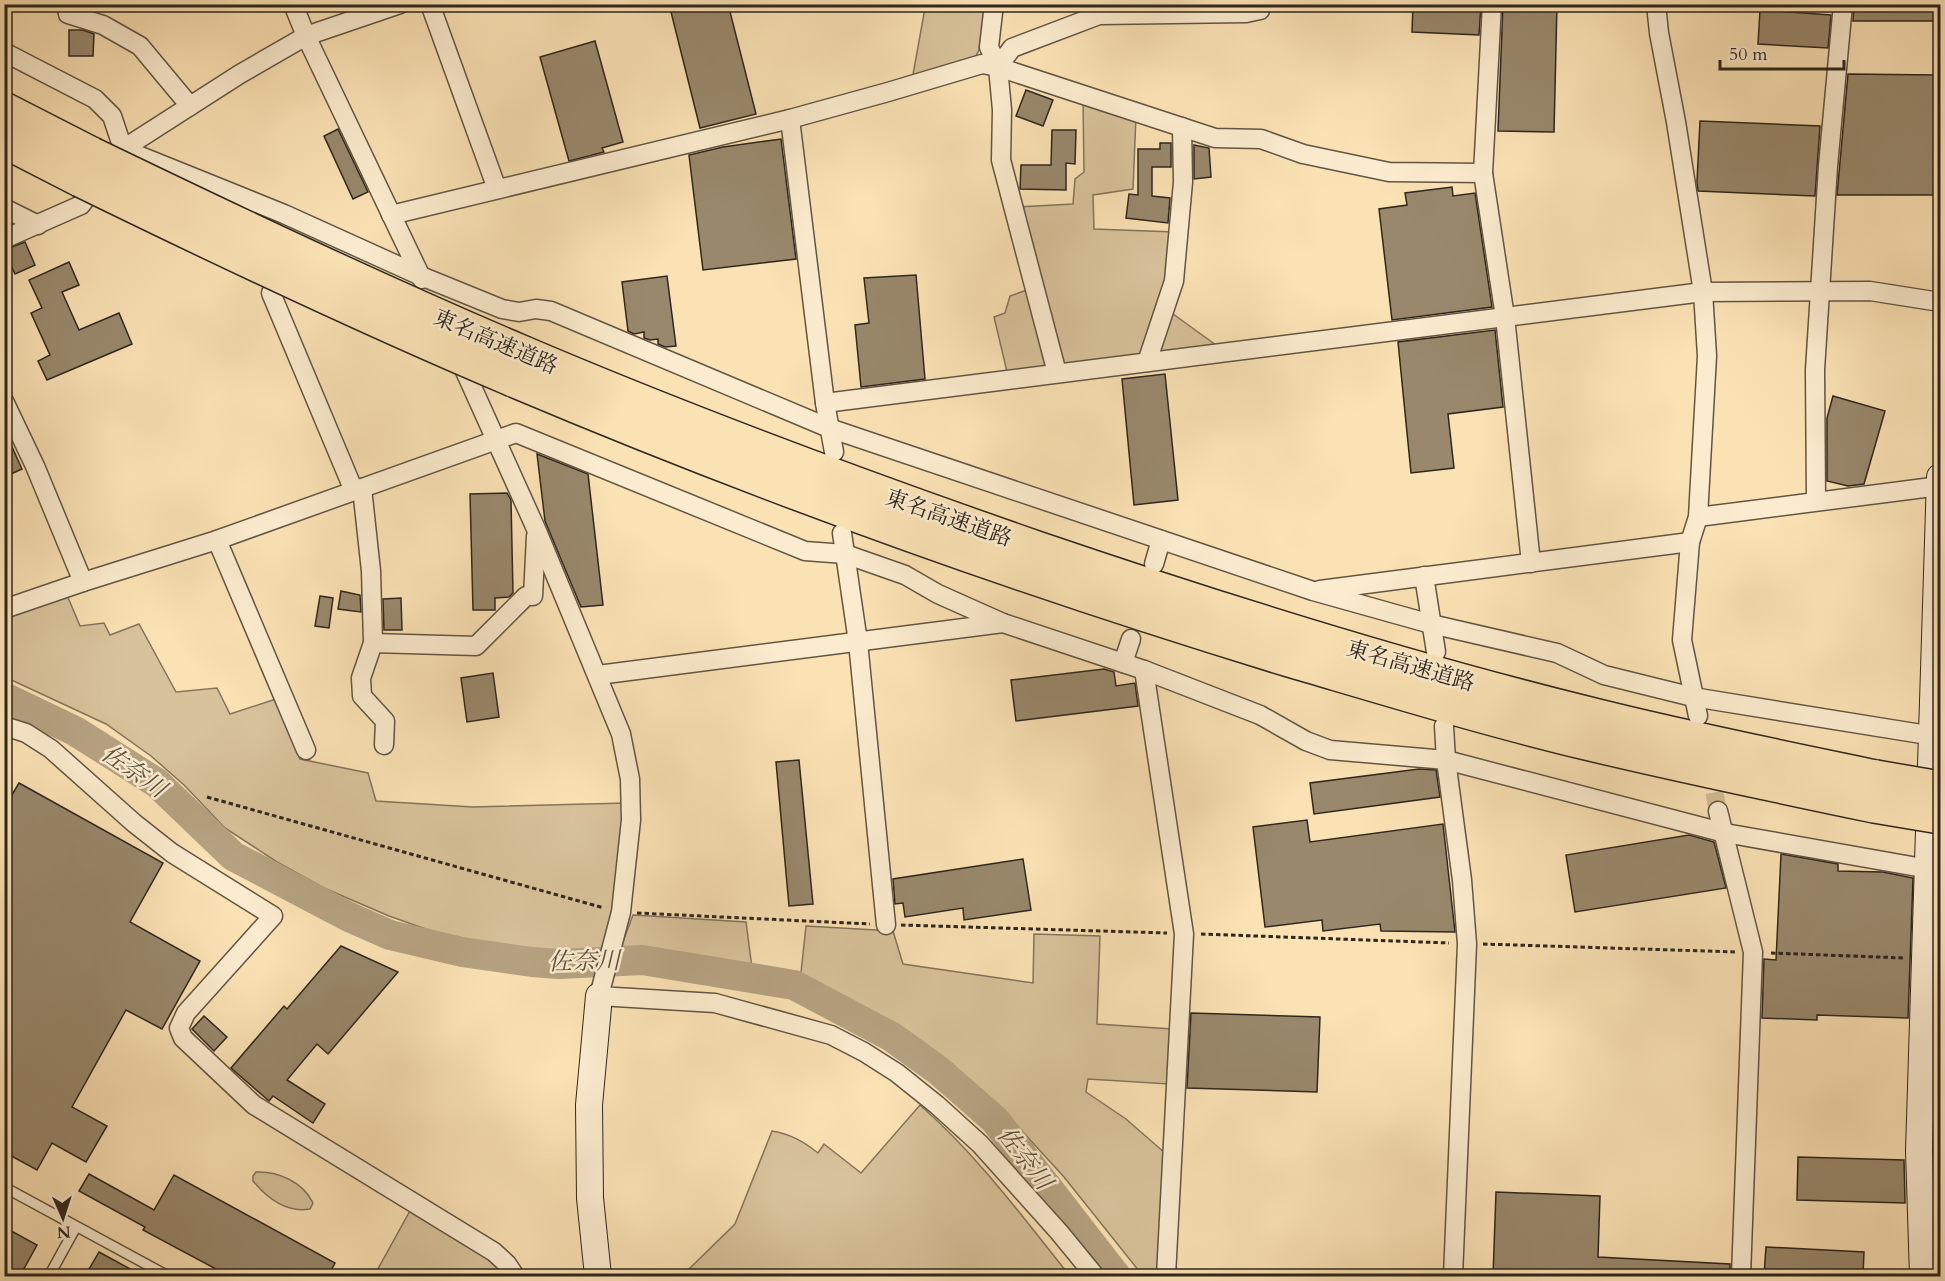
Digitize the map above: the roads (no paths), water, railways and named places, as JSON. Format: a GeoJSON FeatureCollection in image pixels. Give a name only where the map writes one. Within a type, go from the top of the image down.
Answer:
{"type":"FeatureCollection","features":[{"type":"Feature","properties":{"kind":"highway","name":"東名高速道路"},"geometry":{"type":"LineString","coordinates":[[4,109],[98,161],[229,253],[407,335],[519,366],[610,421],[947,548],[1161,621],[1406,694],[1585,743],[1756,782],[1875,791],[1941,788]]}},
{"type":"Feature","properties":{"kind":"highway","name":"東名高速道路"},"geometry":{"type":"LineString","coordinates":[[4,141],[98,161]]}},
{"type":"Feature","properties":{"kind":"highway","name":"東名高速道路"},"geometry":{"type":"LineString","coordinates":[[1875,791],[1941,817]]}},
{"type":"Feature","properties":{"kind":"main road"},"geometry":{"type":"LineString","coordinates":[[1923,1276],[1919,1151],[1932,958],[1941,477]]}},
{"type":"Feature","properties":{"kind":"main road"},"geometry":{"type":"LineString","coordinates":[[598,1276],[590,1198],[589,1105],[599,996]]}},
{"type":"Feature","properties":{"kind":"street"},"geometry":{"type":"LineString","coordinates":[[66,4],[68,14],[103,26],[140,46],[190,106]]}},
{"type":"Feature","properties":{"kind":"street"},"geometry":{"type":"LineString","coordinates":[[294,4],[306,36],[477,396],[537,531],[621,734],[630,778],[631,820],[621,912],[599,996],[715,1003],[831,1035],[864,1052],[897,1073],[980,1144],[1095,1276]]}},
{"type":"Feature","properties":{"kind":"street"},"geometry":{"type":"LineString","coordinates":[[98,161],[306,36],[400,4]]}},
{"type":"Feature","properties":{"kind":"street"},"geometry":{"type":"LineString","coordinates":[[430,4],[497,189]]}},
{"type":"Feature","properties":{"kind":"street"},"geometry":{"type":"LineString","coordinates":[[994,4],[989,47],[998,67],[1002,110],[1001,160],[1057,374]]}},
{"type":"Feature","properties":{"kind":"street"},"geometry":{"type":"LineString","coordinates":[[998,67],[1012,48],[1099,15],[1246,13],[1260,10],[1261,4]]}},
{"type":"Feature","properties":{"kind":"street"},"geometry":{"type":"LineString","coordinates":[[1492,4],[1483,173],[1505,317],[1531,563]]}},
{"type":"Feature","properties":{"kind":"street"},"geometry":{"type":"LineString","coordinates":[[1656,4],[1702,292],[1707,356],[1698,517],[1690,542],[1682,640],[1698,716]]}},
{"type":"Feature","properties":{"kind":"street"},"geometry":{"type":"LineString","coordinates":[[1816,501],[1815,370],[1828,166],[1844,4]]}},
{"type":"Feature","properties":{"kind":"street"},"geometry":{"type":"LineString","coordinates":[[4,52],[95,99],[112,116],[81,205],[4,239]]}},
{"type":"Feature","properties":{"kind":"street"},"geometry":{"type":"LineString","coordinates":[[391,215],[790,118],[982,64],[998,67],[1215,138],[1261,139],[1303,154],[1389,172],[1483,173]]}},
{"type":"Feature","properties":{"kind":"street"},"geometry":{"type":"LineString","coordinates":[[790,118],[825,403],[834,452]]}},
{"type":"Feature","properties":{"kind":"street"},"geometry":{"type":"LineString","coordinates":[[1147,362],[1174,281],[1183,182],[1182,127]]}},
{"type":"Feature","properties":{"kind":"street"},"geometry":{"type":"LineString","coordinates":[[98,161],[284,214],[421,276],[502,309],[519,312],[536,309],[551,311],[830,429],[1313,591],[1431,624],[1557,653],[1604,675],[1694,697],[1937,737]]}},
{"type":"Feature","properties":{"kind":"street"},"geometry":{"type":"LineString","coordinates":[[4,208],[38,225]]}},
{"type":"Feature","properties":{"kind":"street"},"geometry":{"type":"LineString","coordinates":[[825,403],[1702,292],[1870,291],[1941,302]]}},
{"type":"Feature","properties":{"kind":"street"},"geometry":{"type":"LineString","coordinates":[[271,293],[358,489],[371,571],[373,643],[361,678],[362,696],[386,721],[384,745]]}},
{"type":"Feature","properties":{"kind":"street"},"geometry":{"type":"LineString","coordinates":[[4,401],[35,466],[83,582]]}},
{"type":"Feature","properties":{"kind":"street"},"geometry":{"type":"LineString","coordinates":[[4,609],[217,540],[516,433],[805,551],[845,555],[904,575],[938,594],[1003,623],[1144,670],[1260,715],[1306,741],[1330,750],[1446,760],[1725,833],[1934,870]]}},
{"type":"Feature","properties":{"kind":"street"},"geometry":{"type":"LineString","coordinates":[[1698,517],[1940,486]]}},
{"type":"Feature","properties":{"kind":"street"},"geometry":{"type":"LineString","coordinates":[[373,643],[476,646],[526,596],[533,596],[537,531]]}},
{"type":"Feature","properties":{"kind":"street"},"geometry":{"type":"LineString","coordinates":[[842,533],[858,642],[886,925]]}},
{"type":"Feature","properties":{"kind":"street"},"geometry":{"type":"LineString","coordinates":[[217,540],[306,750]]}},
{"type":"Feature","properties":{"kind":"street"},"geometry":{"type":"LineString","coordinates":[[1154,564],[1161,540]]}},
{"type":"Feature","properties":{"kind":"street"},"geometry":{"type":"LineString","coordinates":[[1313,591],[1690,542]]}},
{"type":"Feature","properties":{"kind":"street"},"geometry":{"type":"LineString","coordinates":[[1424,576],[1436,652]]}},
{"type":"Feature","properties":{"kind":"street"},"geometry":{"type":"LineString","coordinates":[[598,675],[1003,623]]}},
{"type":"Feature","properties":{"kind":"street"},"geometry":{"type":"LineString","coordinates":[[1123,663],[1131,639]]}},
{"type":"Feature","properties":{"kind":"street"},"geometry":{"type":"LineString","coordinates":[[1144,670],[1184,934],[1166,1276]]}},
{"type":"Feature","properties":{"kind":"street"},"geometry":{"type":"LineString","coordinates":[[4,726],[26,733],[51,748],[172,854],[273,916],[186,1013],[179,1028],[183,1038],[254,1105],[494,1252],[507,1264],[515,1276]]}},
{"type":"Feature","properties":{"kind":"street"},"geometry":{"type":"LineString","coordinates":[[1444,726],[1467,944],[1453,1276]]}},
{"type":"Feature","properties":{"kind":"street"},"geometry":{"type":"LineString","coordinates":[[1718,811],[1753,952],[1741,1276]]}},
{"type":"Feature","properties":{"kind":"lane"},"geometry":{"type":"LineString","coordinates":[[4,1187],[168,1276]]}},
{"type":"Feature","properties":{"kind":"lane"},"geometry":{"type":"LineString","coordinates":[[49,1276],[76,1227]]}},
{"type":"Feature","properties":{"kind":"waterway","name":"佐奈川"},"geometry":{"type":"LineString","coordinates":[[4,697],[75,731],[157,783],[233,856],[349,917],[390,935],[462,952],[532,962],[559,964],[642,960],[794,985],[892,1037],[939,1071],[995,1120],[1116,1276]]}},
{"type":"Feature","properties":{"kind":"tunnel"},"geometry":{"type":"LineString","coordinates":[[1709,766],[1718,811]]}}]}
